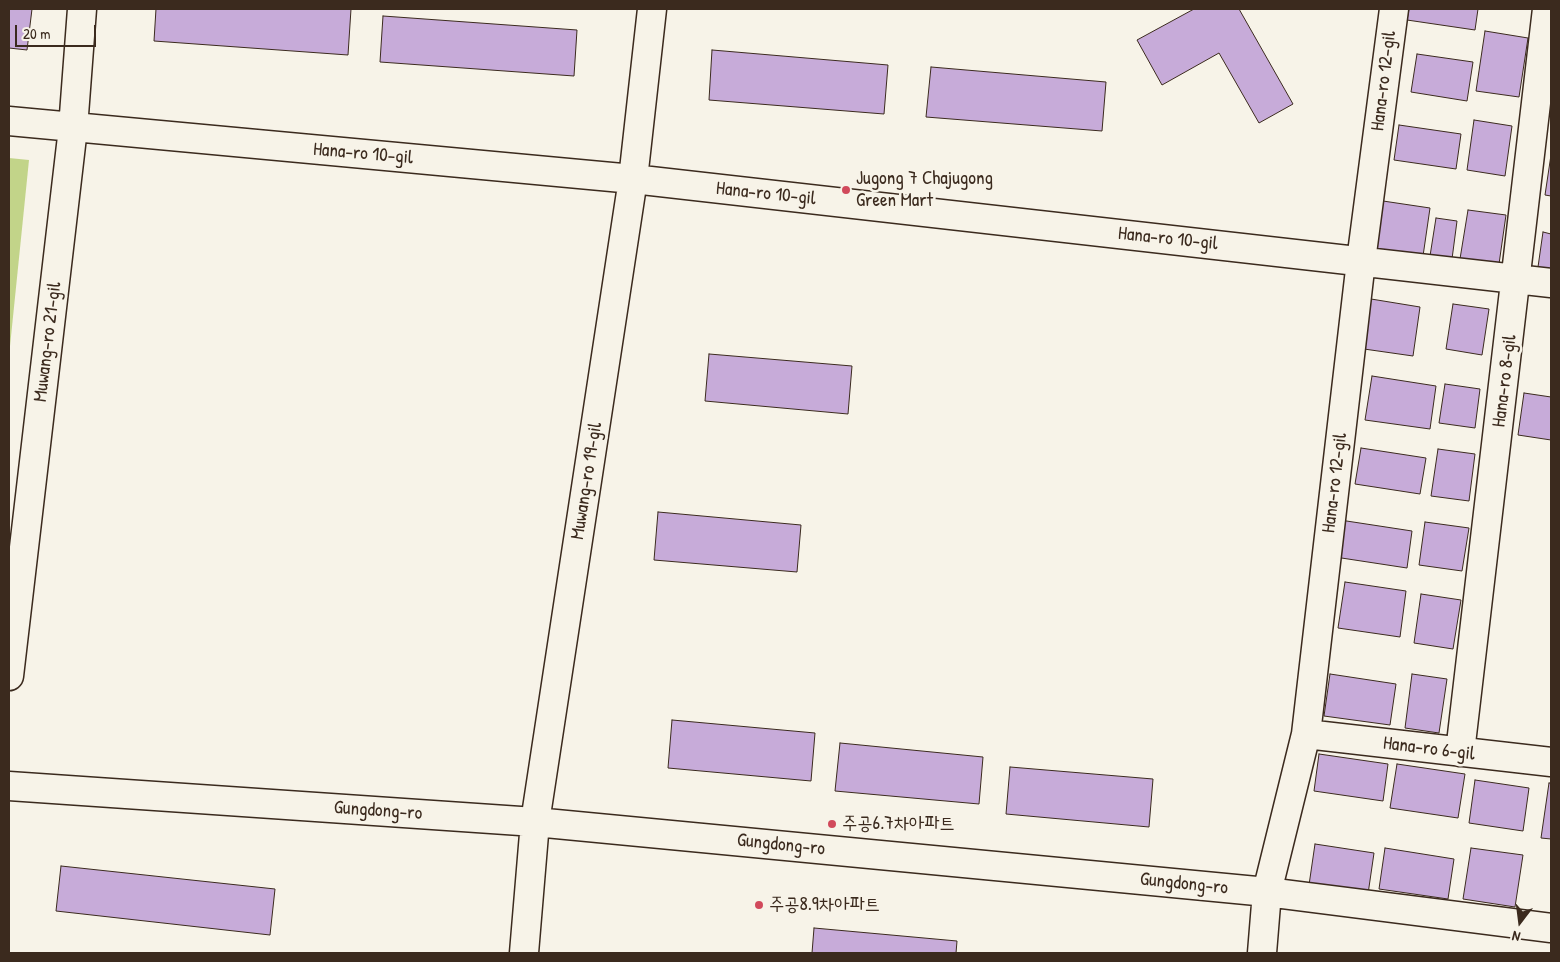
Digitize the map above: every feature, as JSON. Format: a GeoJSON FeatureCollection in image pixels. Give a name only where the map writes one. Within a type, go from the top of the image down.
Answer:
{"type":"FeatureCollection","features":[{"type":"Feature","properties":{"kind":"street","name":"Muwang-ro 21-gil"},"geometry":{"type":"LineString","coordinates":[[9,676],[73,128],[82,9]]}},
{"type":"Feature","properties":{"kind":"street","name":"Muwang-ro 19-gil"},"geometry":{"type":"LineString","coordinates":[[524,953],[535,822],[632,179],[652,9]]}},
{"type":"Feature","properties":{"kind":"street","name":"Hana-ro 12-gil"},"geometry":{"type":"LineString","coordinates":[[1262,953],[1267,892],[1306,734],[1361,261],[1394,9]]}},
{"type":"Feature","properties":{"kind":"street","name":"Hana-ro 8-gil"},"geometry":{"type":"LineString","coordinates":[[1460,752],[1517,279],[1547,9]]}},
{"type":"Feature","properties":{"kind":"street","name":"Hana-ro 10-gil"},"geometry":{"type":"LineString","coordinates":[[9,121],[632,179],[1551,283]]}},
{"type":"Feature","properties":{"kind":"street","name":"Hana-ro 6-gil"},"geometry":{"type":"LineString","coordinates":[[1306,734],[1551,762]]}},
{"type":"Feature","properties":{"kind":"street","name":"Gungdong-ro"},"geometry":{"type":"LineString","coordinates":[[9,786],[535,822],[1267,892],[1551,928]]}},
{"type":"Feature","properties":{"kind":"green space"},"geometry":{"type":"Polygon","coordinates":[[[9,158],[29,160],[9,356],[9,158]]]}},
{"type":"Feature","properties":{"kind":"building"},"geometry":{"type":"Polygon","coordinates":[[[9,9],[32,9],[27,50],[9,48],[9,9]]]}},
{"type":"Feature","properties":{"kind":"building"},"geometry":{"type":"Polygon","coordinates":[[[156,9],[351,9],[348,55],[154,41],[156,9]]]}},
{"type":"Feature","properties":{"kind":"building"},"geometry":{"type":"Polygon","coordinates":[[[1194,9],[1239,9],[1293,104],[1259,123],[1219,53],[1162,85],[1137,40],[1194,9]]]}},
{"type":"Feature","properties":{"kind":"building"},"geometry":{"type":"Polygon","coordinates":[[[1409,9],[1478,9],[1475,30],[1407,20],[1409,9]]]}},
{"type":"Feature","properties":{"kind":"building"},"geometry":{"type":"Polygon","coordinates":[[[383,16],[577,30],[574,76],[380,62],[383,16]]]}},
{"type":"Feature","properties":{"kind":"building"},"geometry":{"type":"Polygon","coordinates":[[[1485,31],[1528,38],[1519,97],[1476,91],[1485,31]]]}},
{"type":"Feature","properties":{"kind":"building"},"geometry":{"type":"Polygon","coordinates":[[[712,50],[888,65],[884,114],[709,100],[712,50]]]}},
{"type":"Feature","properties":{"kind":"building"},"geometry":{"type":"Polygon","coordinates":[[[1417,54],[1473,62],[1467,101],[1411,92],[1417,54]]]}},
{"type":"Feature","properties":{"kind":"building"},"geometry":{"type":"Polygon","coordinates":[[[931,67],[1106,82],[1102,131],[926,117],[931,67]]]}},
{"type":"Feature","properties":{"kind":"building"},"geometry":{"type":"Polygon","coordinates":[[[1474,120],[1512,126],[1505,176],[1467,170],[1474,120]]]}},
{"type":"Feature","properties":{"kind":"building"},"geometry":{"type":"Polygon","coordinates":[[[1399,125],[1461,134],[1456,169],[1394,160],[1399,125]]]}},
{"type":"Feature","properties":{"kind":"building"},"geometry":{"type":"Polygon","coordinates":[[[1551,155],[1551,196],[1545,195],[1551,155]]]}},
{"type":"Feature","properties":{"kind":"building"},"geometry":{"type":"Polygon","coordinates":[[[1383,201],[1430,208],[1422,263],[1375,256],[1383,201]]]}},
{"type":"Feature","properties":{"kind":"building"},"geometry":{"type":"Polygon","coordinates":[[[1468,210],[1506,215],[1498,271],[1459,265],[1468,210]]]}},
{"type":"Feature","properties":{"kind":"building"},"geometry":{"type":"Polygon","coordinates":[[[1436,218],[1457,221],[1452,259],[1430,256],[1436,218]]]}},
{"type":"Feature","properties":{"kind":"building"},"geometry":{"type":"Polygon","coordinates":[[[1543,232],[1551,234],[1551,277],[1537,274],[1543,232]]]}},
{"type":"Feature","properties":{"kind":"building"},"geometry":{"type":"Polygon","coordinates":[[[1371,299],[1420,307],[1413,356],[1364,349],[1371,299]]]}},
{"type":"Feature","properties":{"kind":"building"},"geometry":{"type":"Polygon","coordinates":[[[1453,304],[1489,309],[1482,355],[1446,349],[1453,304]]]}},
{"type":"Feature","properties":{"kind":"building"},"geometry":{"type":"Polygon","coordinates":[[[709,354],[852,366],[848,414],[705,401],[709,354]]]}},
{"type":"Feature","properties":{"kind":"building"},"geometry":{"type":"Polygon","coordinates":[[[1372,376],[1436,386],[1430,429],[1365,420],[1372,376]]]}},
{"type":"Feature","properties":{"kind":"building"},"geometry":{"type":"Polygon","coordinates":[[[1445,384],[1480,389],[1475,428],[1439,423],[1445,384]]]}},
{"type":"Feature","properties":{"kind":"building"},"geometry":{"type":"Polygon","coordinates":[[[1524,393],[1551,397],[1551,440],[1518,435],[1524,393]]]}},
{"type":"Feature","properties":{"kind":"building"},"geometry":{"type":"Polygon","coordinates":[[[1361,448],[1426,458],[1420,494],[1355,484],[1361,448]]]}},
{"type":"Feature","properties":{"kind":"building"},"geometry":{"type":"Polygon","coordinates":[[[1438,449],[1475,454],[1469,501],[1431,496],[1438,449]]]}},
{"type":"Feature","properties":{"kind":"building"},"geometry":{"type":"Polygon","coordinates":[[[658,512],[801,525],[797,572],[654,560],[658,512]]]}},
{"type":"Feature","properties":{"kind":"building"},"geometry":{"type":"Polygon","coordinates":[[[1340,520],[1412,531],[1407,568],[1335,557],[1340,520]]]}},
{"type":"Feature","properties":{"kind":"building"},"geometry":{"type":"Polygon","coordinates":[[[1425,522],[1469,528],[1462,571],[1419,565],[1425,522]]]}},
{"type":"Feature","properties":{"kind":"building"},"geometry":{"type":"Polygon","coordinates":[[[1345,582],[1406,591],[1400,637],[1338,628],[1345,582]]]}},
{"type":"Feature","properties":{"kind":"building"},"geometry":{"type":"Polygon","coordinates":[[[1421,594],[1461,600],[1453,649],[1414,643],[1421,594]]]}},
{"type":"Feature","properties":{"kind":"building"},"geometry":{"type":"Polygon","coordinates":[[[1330,674],[1396,684],[1390,725],[1324,716],[1330,674]]]}},
{"type":"Feature","properties":{"kind":"building"},"geometry":{"type":"Polygon","coordinates":[[[1412,674],[1447,679],[1439,733],[1405,728],[1412,674]]]}},
{"type":"Feature","properties":{"kind":"building"},"geometry":{"type":"Polygon","coordinates":[[[672,720],[815,733],[811,781],[668,768],[672,720]]]}},
{"type":"Feature","properties":{"kind":"building"},"geometry":{"type":"Polygon","coordinates":[[[840,743],[983,757],[979,804],[835,791],[840,743]]]}},
{"type":"Feature","properties":{"kind":"building"},"geometry":{"type":"Polygon","coordinates":[[[1319,754],[1388,764],[1383,801],[1314,791],[1319,754]]]}},
{"type":"Feature","properties":{"kind":"building"},"geometry":{"type":"Polygon","coordinates":[[[1397,764],[1465,774],[1458,818],[1390,808],[1397,764]]]}},
{"type":"Feature","properties":{"kind":"building"},"geometry":{"type":"Polygon","coordinates":[[[1010,767],[1153,779],[1149,827],[1006,814],[1010,767]]]}},
{"type":"Feature","properties":{"kind":"building"},"geometry":{"type":"Polygon","coordinates":[[[1475,780],[1529,788],[1523,831],[1469,823],[1475,780]]]}},
{"type":"Feature","properties":{"kind":"building"},"geometry":{"type":"Polygon","coordinates":[[[1549,783],[1551,783],[1551,839],[1541,838],[1549,783]]]}},
{"type":"Feature","properties":{"kind":"building"},"geometry":{"type":"Polygon","coordinates":[[[1315,844],[1374,853],[1368,894],[1309,885],[1315,844]]]}},
{"type":"Feature","properties":{"kind":"building"},"geometry":{"type":"Polygon","coordinates":[[[1385,848],[1454,859],[1448,899],[1379,889],[1385,848]]]}},
{"type":"Feature","properties":{"kind":"building"},"geometry":{"type":"Polygon","coordinates":[[[1471,848],[1523,855],[1515,907],[1463,899],[1471,848]]]}},
{"type":"Feature","properties":{"kind":"building"},"geometry":{"type":"Polygon","coordinates":[[[61,866],[275,889],[270,935],[56,911],[61,866]]]}},
{"type":"Feature","properties":{"kind":"building"},"geometry":{"type":"Polygon","coordinates":[[[814,928],[957,941],[956,953],[812,953],[814,928]]]}},
{"type":"Feature","properties":{"kind":"place","name":"Jugong 7 Chajugong Green Mart"},"geometry":{"type":"Point","coordinates":[846,190]}},
{"type":"Feature","properties":{"kind":"place","name":"주공6.7차아파트"},"geometry":{"type":"Point","coordinates":[832,824]}},
{"type":"Feature","properties":{"kind":"place","name":"주공8.9차아파트"},"geometry":{"type":"Point","coordinates":[759,905]}}]}
